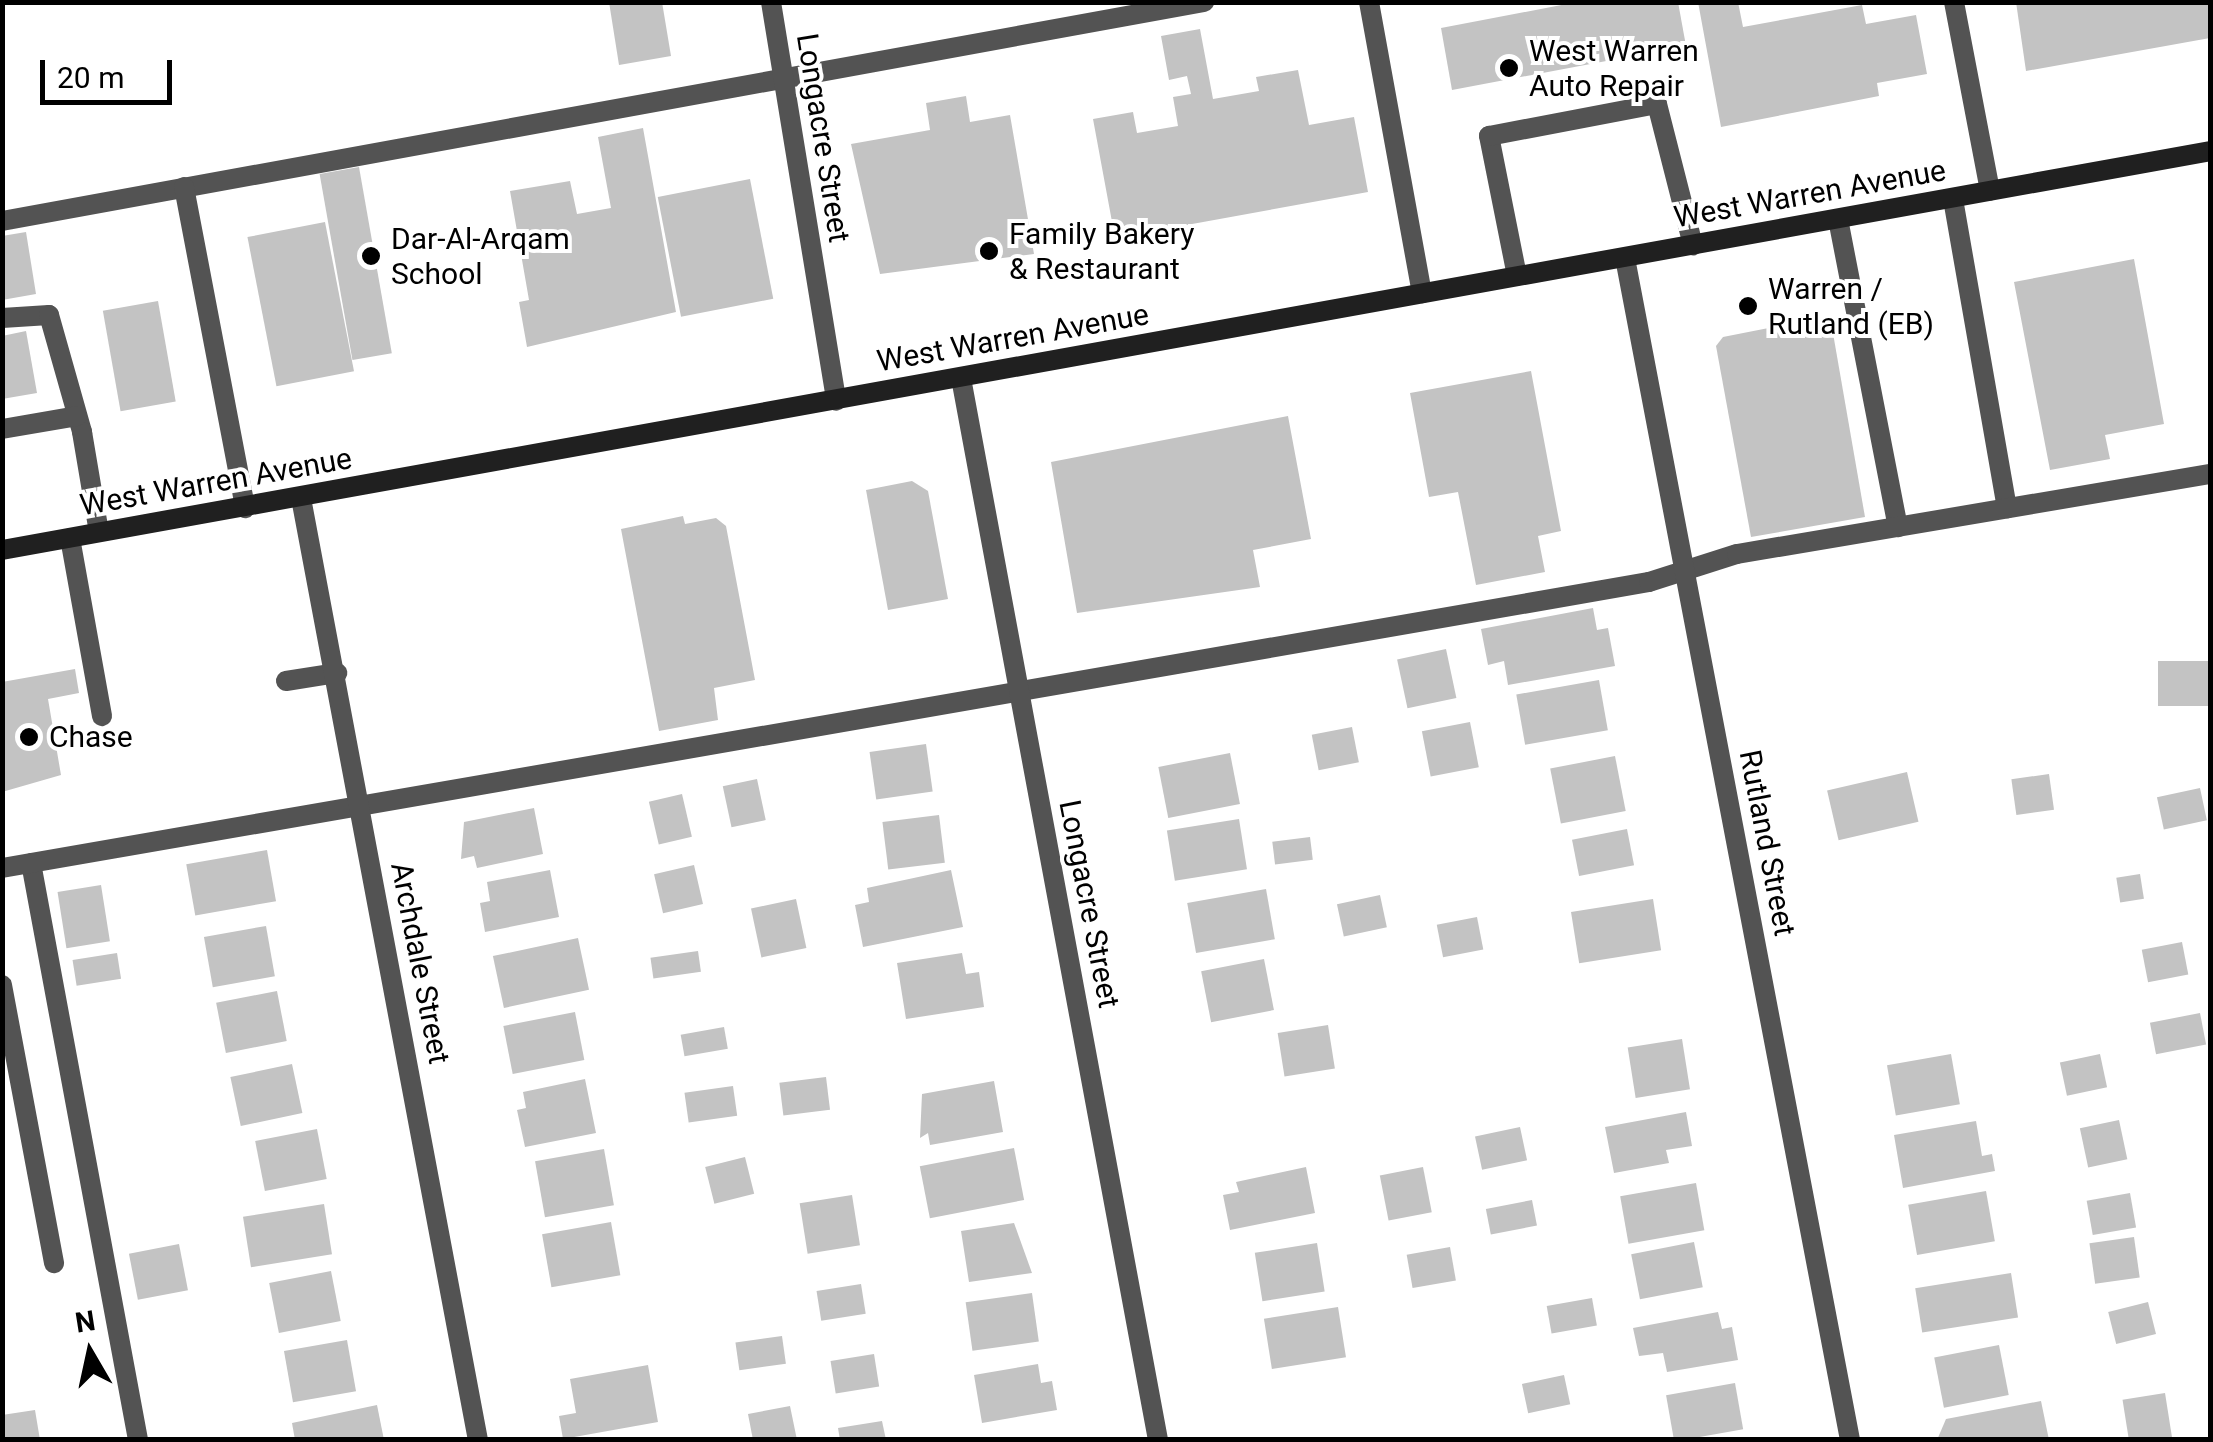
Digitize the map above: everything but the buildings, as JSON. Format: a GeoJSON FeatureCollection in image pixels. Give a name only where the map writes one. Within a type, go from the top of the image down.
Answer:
{"type":"FeatureCollection","features":[{"type":"Feature","properties":{"kind":"main road","name":"West Warren Avenue"},"geometry":{"type":"LineString","coordinates":[[2,550],[2210,151]]}},
{"type":"Feature","properties":{"kind":"street","name":"Longacre Street"},"geometry":{"type":"LineString","coordinates":[[771,2],[836,401]]}},
{"type":"Feature","properties":{"kind":"street"},"geometry":{"type":"LineString","coordinates":[[2,221],[785,73],[1204,2]]}},
{"type":"Feature","properties":{"kind":"street"},"geometry":{"type":"LineString","coordinates":[[1369,2],[1422,293]]}},
{"type":"Feature","properties":{"kind":"street"},"geometry":{"type":"LineString","coordinates":[[1954,2],[1990,192]]}},
{"type":"Feature","properties":{"kind":"street"},"geometry":{"type":"LineString","coordinates":[[1517,276],[1488,136],[1657,104],[1692,245]]}},
{"type":"Feature","properties":{"kind":"street"},"geometry":{"type":"LineString","coordinates":[[184,187],[245,508]]}},
{"type":"Feature","properties":{"kind":"street"},"geometry":{"type":"LineString","coordinates":[[1953,199],[2007,508]]}},
{"type":"Feature","properties":{"kind":"street"},"geometry":{"type":"LineString","coordinates":[[1838,218],[1898,527]]}},
{"type":"Feature","properties":{"kind":"street","name":"Rutland Street"},"geometry":{"type":"LineString","coordinates":[[1625,258],[1850,1440]]}},
{"type":"Feature","properties":{"kind":"street"},"geometry":{"type":"LineString","coordinates":[[2,318],[49,315],[78,416],[99,532]]}},
{"type":"Feature","properties":{"kind":"street","name":"Longacre Street"},"geometry":{"type":"LineString","coordinates":[[961,378],[1158,1440]]}},
{"type":"Feature","properties":{"kind":"street"},"geometry":{"type":"LineString","coordinates":[[2,429],[78,416]]}},
{"type":"Feature","properties":{"kind":"street"},"geometry":{"type":"LineString","coordinates":[[2,868],[361,809],[1685,570],[1898,527],[2210,474]]}},
{"type":"Feature","properties":{"kind":"street","name":"Archdale Street"},"geometry":{"type":"LineString","coordinates":[[301,498],[337,673],[478,1440]]}},
{"type":"Feature","properties":{"kind":"street"},"geometry":{"type":"LineString","coordinates":[[70,538],[102,716]]}},
{"type":"Feature","properties":{"kind":"street"},"geometry":{"type":"LineString","coordinates":[[286,682],[337,673]]}},
{"type":"Feature","properties":{"kind":"street"},"geometry":{"type":"LineString","coordinates":[[31,863],[138,1440]]}},
{"type":"Feature","properties":{"kind":"street"},"geometry":{"type":"LineString","coordinates":[[2,985],[54,1263]]}},
{"type":"Feature","properties":{"kind":"place","name":"West Warren Auto Repair"},"geometry":{"type":"Point","coordinates":[1509,68]}},
{"type":"Feature","properties":{"kind":"place","name":"Family Bakery & Restaurant"},"geometry":{"type":"Point","coordinates":[989,251]}},
{"type":"Feature","properties":{"kind":"place","name":"Dar-Al-Arqam School"},"geometry":{"type":"Point","coordinates":[371,256]}},
{"type":"Feature","properties":{"kind":"place","name":"Warren / Rutland (EB)"},"geometry":{"type":"Point","coordinates":[1748,306]}},
{"type":"Feature","properties":{"kind":"place","name":"Chase"},"geometry":{"type":"Point","coordinates":[29,737]}}]}
